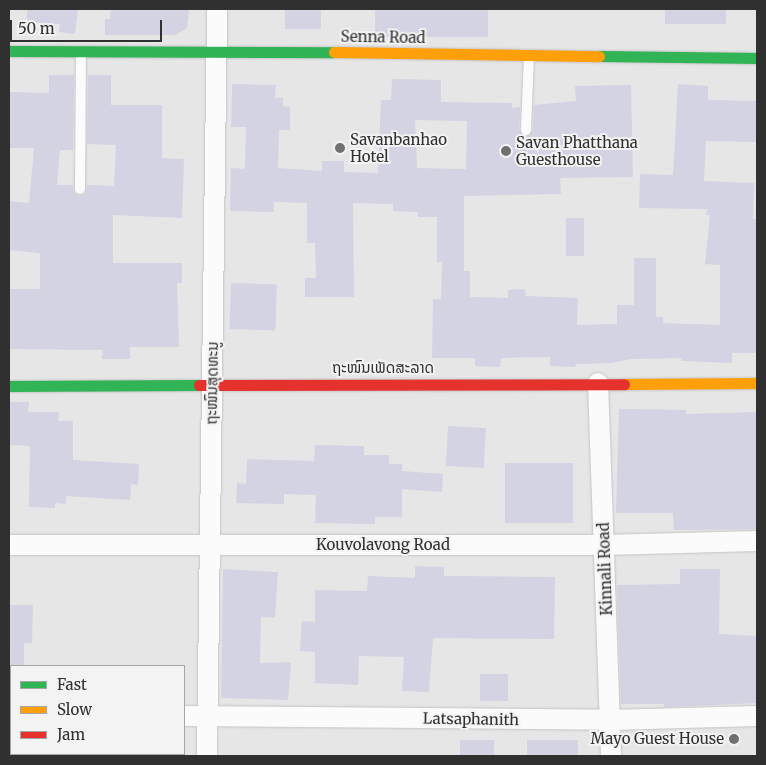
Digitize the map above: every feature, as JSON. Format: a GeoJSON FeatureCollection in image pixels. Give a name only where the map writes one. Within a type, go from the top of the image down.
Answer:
{"type":"FeatureCollection","features":[{"type":"Feature","properties":{"kind":"street","name":"ຖະໜົນສຸດທະນູ"},"geometry":{"type":"LineString","coordinates":[[207,756],[218,9]]}},
{"type":"Feature","properties":{"kind":"street","name":"Senna Road"},"geometry":{"type":"LineString","coordinates":[[9,51],[218,50],[757,58]]}},
{"type":"Feature","properties":{"kind":"street","name":"ຖະໜົນເພັດສະລາດ"},"geometry":{"type":"LineString","coordinates":[[9,386],[213,382],[757,383]]}},
{"type":"Feature","properties":{"kind":"street","name":"Kinnali Road"},"geometry":{"type":"LineString","coordinates":[[598,383],[611,756]]}},
{"type":"Feature","properties":{"kind":"street","name":"Kouvolavong Road"},"geometry":{"type":"LineString","coordinates":[[9,545],[604,545],[757,541]]}},
{"type":"Feature","properties":{"kind":"street","name":"Latsaphanith"},"geometry":{"type":"LineString","coordinates":[[185,716],[610,720],[757,716]]}},
{"type":"Feature","properties":{"kind":"lane"},"geometry":{"type":"LineString","coordinates":[[80,189],[81,50]]}},
{"type":"Feature","properties":{"kind":"lane"},"geometry":{"type":"LineString","coordinates":[[526,130],[529,54]]}},
{"type":"Feature","properties":{"kind":"building"},"geometry":{"type":"Polygon","coordinates":[[[27,9],[78,9],[75,34],[59,32],[60,24],[27,22],[27,9]]]}},
{"type":"Feature","properties":{"kind":"building"},"geometry":{"type":"Polygon","coordinates":[[[111,9],[189,9],[187,28],[176,35],[105,35],[105,19],[110,19],[111,9]]]}},
{"type":"Feature","properties":{"kind":"building"},"geometry":{"type":"Polygon","coordinates":[[[285,9],[321,9],[321,29],[285,29],[285,9]]]}},
{"type":"Feature","properties":{"kind":"building"},"geometry":{"type":"Polygon","coordinates":[[[375,9],[488,9],[488,37],[375,37],[375,9]]]}},
{"type":"Feature","properties":{"kind":"building"},"geometry":{"type":"Polygon","coordinates":[[[665,9],[726,9],[726,24],[665,24],[665,9]]]}},
{"type":"Feature","properties":{"kind":"building"},"geometry":{"type":"Polygon","coordinates":[[[49,75],[74,75],[73,150],[60,150],[57,185],[73,185],[74,193],[79,196],[86,193],[87,185],[114,186],[116,145],[87,144],[88,75],[111,75],[111,105],[162,105],[162,158],[184,159],[182,218],[113,215],[113,263],[182,263],[182,283],[177,283],[179,347],[130,347],[130,359],[102,359],[103,350],[9,349],[9,289],[40,289],[40,253],[9,250],[9,201],[29,203],[34,148],[9,148],[9,92],[49,93],[49,75]]]}},
{"type":"Feature","properties":{"kind":"building"},"geometry":{"type":"Polygon","coordinates":[[[392,79],[441,80],[441,102],[512,103],[512,108],[520,107],[519,130],[526,137],[533,131],[534,105],[576,101],[575,86],[631,85],[633,177],[560,178],[561,194],[464,196],[464,271],[470,271],[470,297],[508,298],[508,290],[525,289],[526,296],[578,298],[577,325],[617,324],[617,305],[634,305],[634,258],[656,258],[656,317],[663,317],[663,323],[720,325],[720,265],[705,264],[710,215],[706,215],[707,209],[639,208],[640,174],[673,175],[678,84],[708,86],[708,100],[757,101],[757,142],[706,141],[704,181],[754,183],[753,219],[757,219],[757,353],[732,353],[732,363],[681,361],[682,358],[631,359],[612,363],[576,364],[575,367],[550,366],[550,357],[501,358],[500,367],[475,366],[475,358],[432,358],[433,299],[441,299],[442,262],[437,262],[437,217],[418,217],[418,212],[393,211],[393,204],[353,203],[354,297],[305,297],[305,278],[316,278],[315,243],[307,243],[307,203],[274,202],[274,212],[230,211],[231,168],[245,169],[246,127],[231,127],[232,84],[276,85],[275,98],[283,98],[283,106],[290,107],[290,130],[279,130],[278,168],[322,171],[322,161],[344,161],[344,172],[378,173],[381,100],[391,100],[392,79]],[[415,120],[417,168],[466,169],[467,121],[415,120]]]}},
{"type":"Feature","properties":{"kind":"building"},"geometry":{"type":"Polygon","coordinates":[[[566,218],[584,218],[584,256],[566,256],[566,218]]]}},
{"type":"Feature","properties":{"kind":"building"},"geometry":{"type":"Polygon","coordinates":[[[231,283],[277,285],[275,331],[229,329],[231,283]]]}},
{"type":"Feature","properties":{"kind":"building"},"geometry":{"type":"Polygon","coordinates":[[[9,402],[29,402],[28,412],[59,412],[58,421],[73,421],[73,460],[139,464],[138,485],[131,484],[130,500],[66,496],[66,504],[55,503],[55,508],[29,507],[30,446],[9,445],[9,402]]]}},
{"type":"Feature","properties":{"kind":"building"},"geometry":{"type":"Polygon","coordinates":[[[619,409],[686,410],[686,414],[757,412],[757,529],[674,530],[673,513],[616,513],[619,409]]]}},
{"type":"Feature","properties":{"kind":"building"},"geometry":{"type":"Polygon","coordinates":[[[448,426],[486,428],[484,468],[446,466],[448,426]]]}},
{"type":"Feature","properties":{"kind":"building"},"geometry":{"type":"Polygon","coordinates":[[[315,445],[364,446],[364,455],[389,455],[389,464],[402,464],[402,471],[443,474],[442,492],[402,489],[402,517],[375,517],[375,524],[315,523],[316,495],[284,494],[284,504],[236,503],[237,483],[246,484],[247,459],[314,461],[315,445]]]}},
{"type":"Feature","properties":{"kind":"building"},"geometry":{"type":"Polygon","coordinates":[[[505,463],[573,463],[573,523],[505,523],[505,463]]]}},
{"type":"Feature","properties":{"kind":"building"},"geometry":{"type":"Polygon","coordinates":[[[415,566],[444,567],[444,576],[555,577],[554,639],[433,638],[429,692],[402,691],[404,657],[359,656],[358,685],[315,683],[315,652],[300,651],[302,621],[315,622],[315,590],[367,591],[368,576],[415,578],[415,566]]]}},
{"type":"Feature","properties":{"kind":"building"},"geometry":{"type":"Polygon","coordinates":[[[223,569],[278,572],[275,618],[261,617],[260,663],[291,662],[288,700],[221,698],[223,569]]]}},
{"type":"Feature","properties":{"kind":"building"},"geometry":{"type":"Polygon","coordinates":[[[680,569],[720,569],[719,634],[757,636],[757,703],[664,707],[664,704],[621,704],[617,585],[680,584],[680,569]]]}},
{"type":"Feature","properties":{"kind":"building"},"geometry":{"type":"Polygon","coordinates":[[[9,605],[33,605],[32,643],[24,643],[24,665],[10,665],[9,605]]]}},
{"type":"Feature","properties":{"kind":"building"},"geometry":{"type":"Polygon","coordinates":[[[480,674],[508,674],[508,701],[480,701],[480,674]]]}},
{"type":"Feature","properties":{"kind":"building"},"geometry":{"type":"Polygon","coordinates":[[[460,740],[494,740],[494,756],[460,756],[460,740]]]}},
{"type":"Feature","properties":{"kind":"building"},"geometry":{"type":"Polygon","coordinates":[[[527,740],[578,740],[578,756],[527,756],[527,740]]]}},
{"type":"Feature","properties":{"kind":"traffic: fast"},"geometry":{"type":"LineString","coordinates":[[9,51],[334,52]]}},
{"type":"Feature","properties":{"kind":"traffic: fast"},"geometry":{"type":"LineString","coordinates":[[599,56],[757,58]]}},
{"type":"Feature","properties":{"kind":"traffic: fast"},"geometry":{"type":"LineString","coordinates":[[9,386],[199,385]]}},
{"type":"Feature","properties":{"kind":"traffic: slow"},"geometry":{"type":"LineString","coordinates":[[334,52],[599,56]]}},
{"type":"Feature","properties":{"kind":"traffic: slow"},"geometry":{"type":"LineString","coordinates":[[624,384],[757,383]]}},
{"type":"Feature","properties":{"kind":"traffic: jam"},"geometry":{"type":"LineString","coordinates":[[199,385],[624,384]]}},
{"type":"Feature","properties":{"kind":"place","name":"Savanbanhao Hotel"},"geometry":{"type":"Point","coordinates":[340,148]}},
{"type":"Feature","properties":{"kind":"place","name":"Savan Phatthana Guesthouse"},"geometry":{"type":"Point","coordinates":[506,151]}},
{"type":"Feature","properties":{"kind":"place","name":"Mayo Guest House"},"geometry":{"type":"Point","coordinates":[734,739]}}]}
